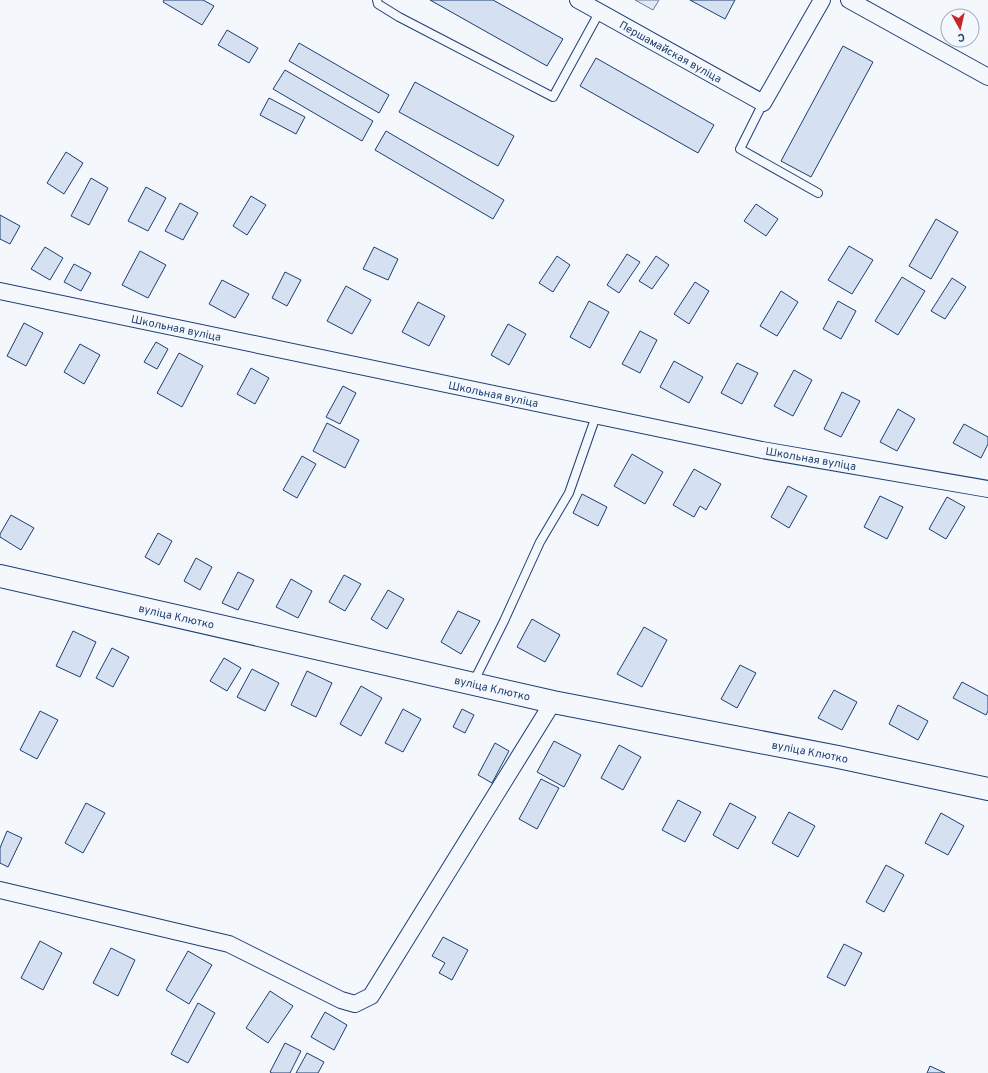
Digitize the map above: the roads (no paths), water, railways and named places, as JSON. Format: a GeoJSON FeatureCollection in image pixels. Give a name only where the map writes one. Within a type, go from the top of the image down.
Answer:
{"type":"FeatureCollection","features":[{"type":"Feature","properties":{"kind":"street","name":"Першамайская вуліца"},"geometry":{"type":"LineString","coordinates":[[578,0],[763,103]]}},
{"type":"Feature","properties":{"kind":"street"},"geometry":{"type":"LineString","coordinates":[[763,103],[822,0]]}},
{"type":"Feature","properties":{"kind":"street"},"geometry":{"type":"LineString","coordinates":[[849,0],[988,78]]}},
{"type":"Feature","properties":{"kind":"street","name":"Школьная вуліца"},"geometry":{"type":"LineString","coordinates":[[0,291],[762,450],[988,489]]}},
{"type":"Feature","properties":{"kind":"street","name":"вуліца Клютко"},"geometry":{"type":"LineString","coordinates":[[0,576],[554,702],[838,757],[988,789]]}},
{"type":"Feature","properties":{"kind":"street"},"geometry":{"type":"LineString","coordinates":[[0,890],[229,944],[341,1000],[355,1004],[371,996],[554,702]]}},
{"type":"Feature","properties":{"kind":"lane"},"geometry":{"type":"LineString","coordinates":[[376,0],[378,4],[399,17],[553,97],[600,11]]}},
{"type":"Feature","properties":{"kind":"lane"},"geometry":{"type":"LineString","coordinates":[[763,103],[740,149],[818,193]]}},
{"type":"Feature","properties":{"kind":"lane"},"geometry":{"type":"LineString","coordinates":[[473,683],[504,621],[540,542],[570,493],[596,416]]}}]}
